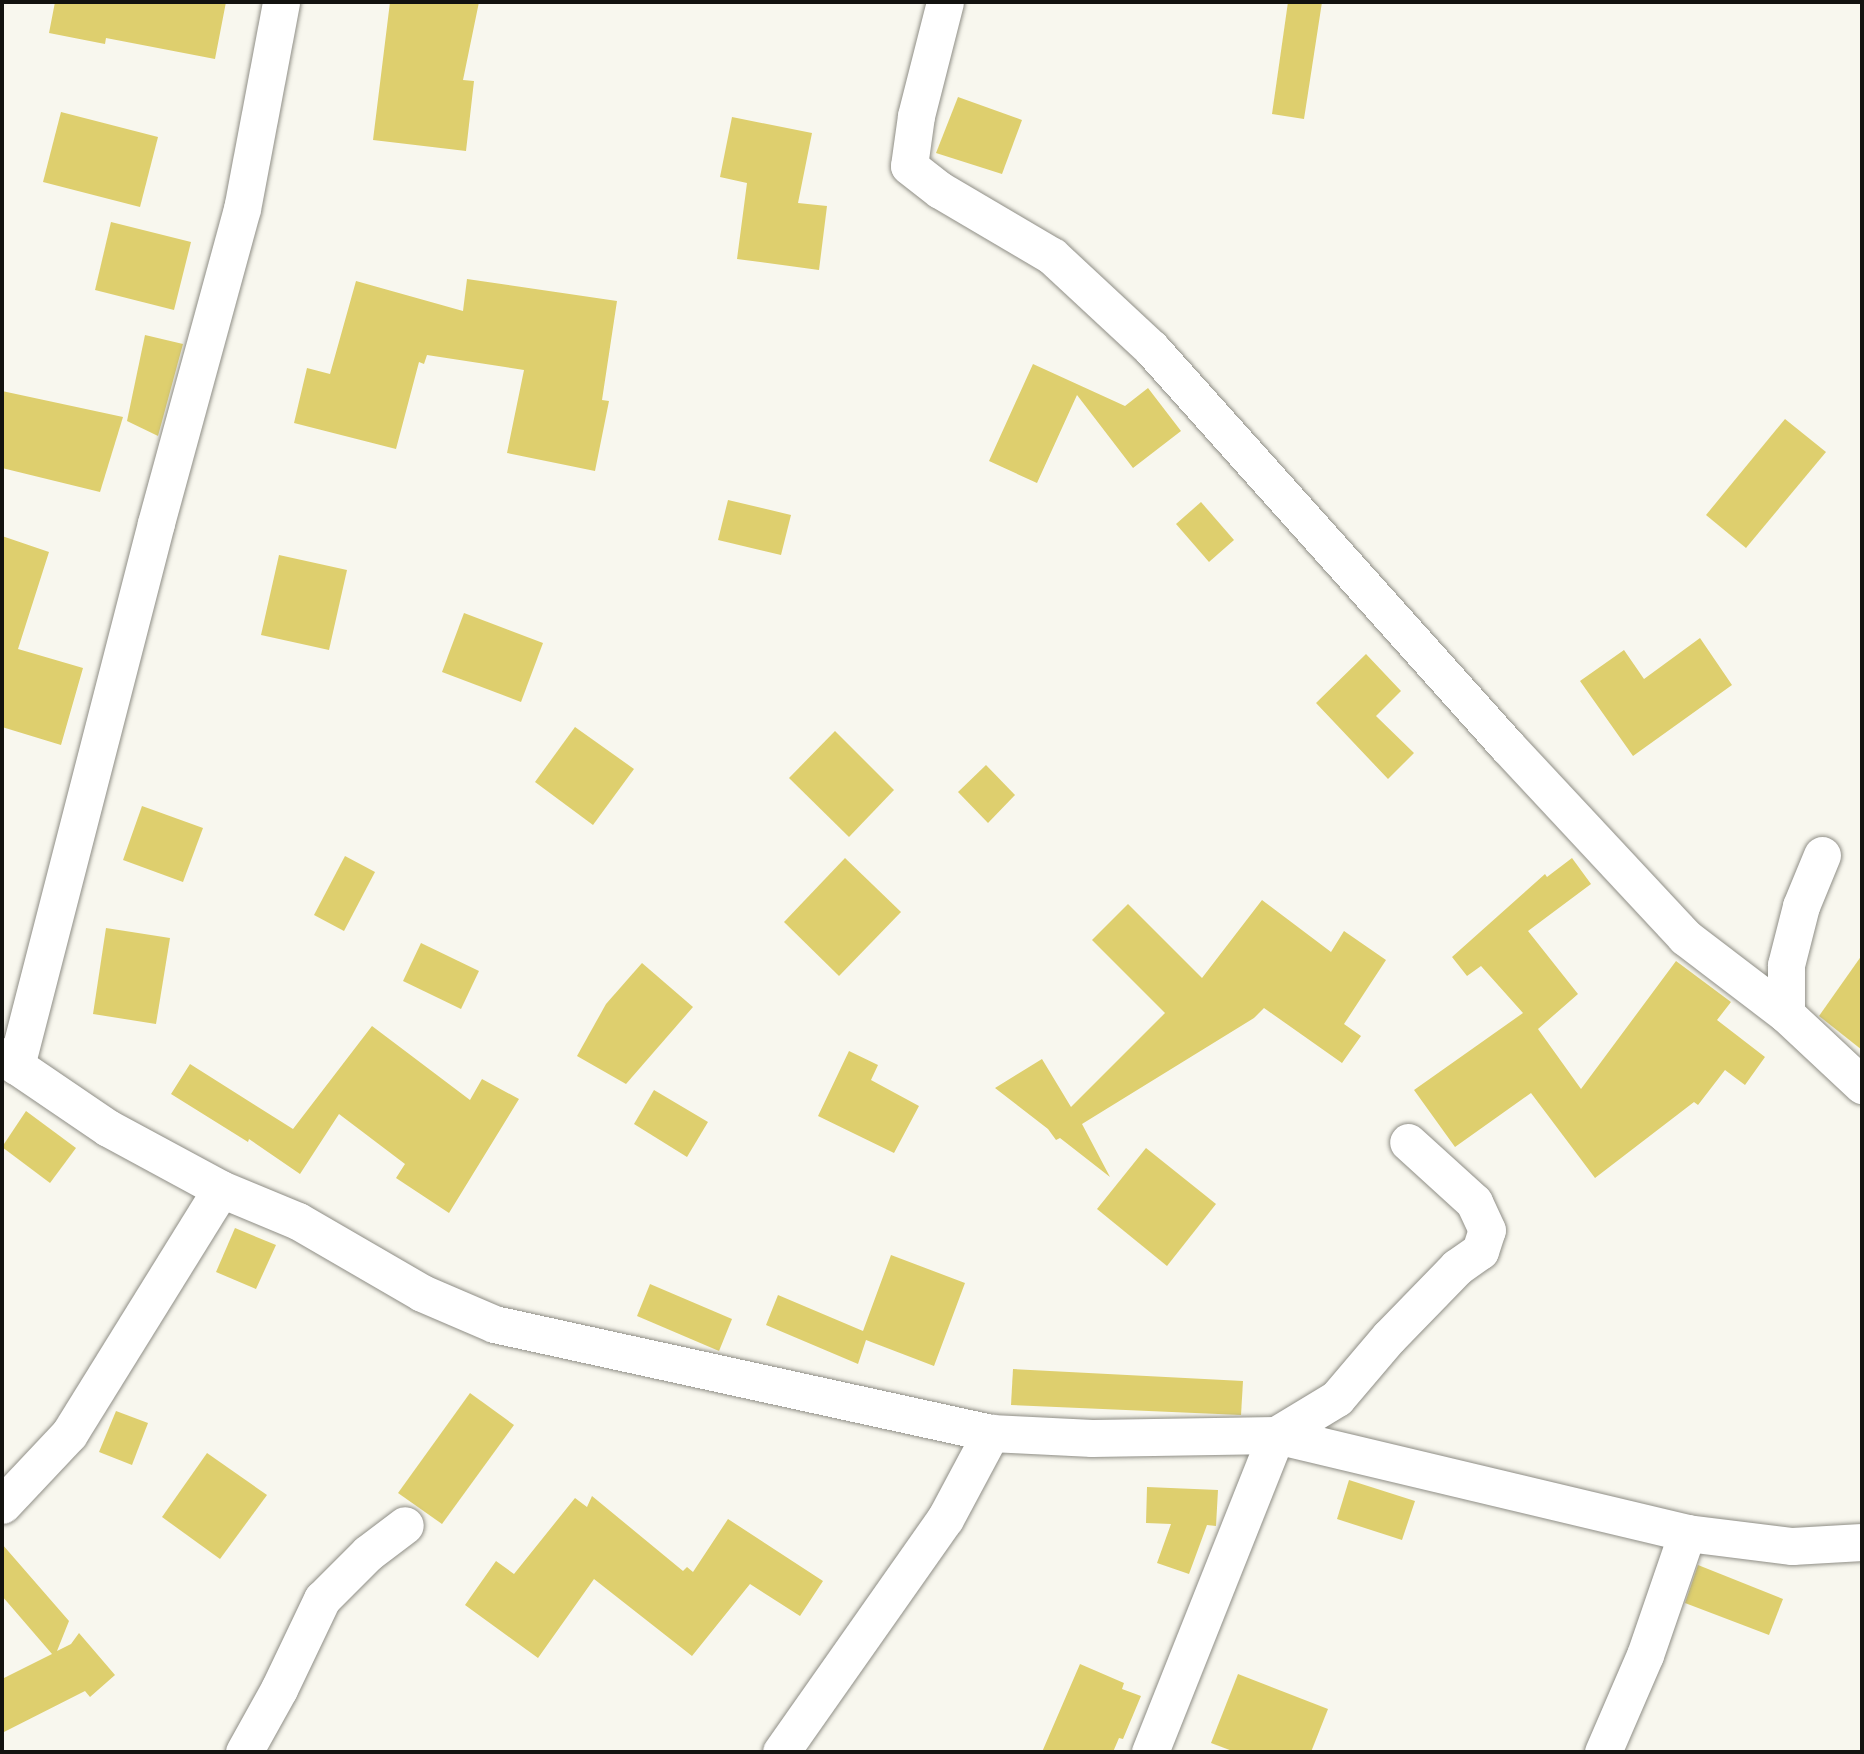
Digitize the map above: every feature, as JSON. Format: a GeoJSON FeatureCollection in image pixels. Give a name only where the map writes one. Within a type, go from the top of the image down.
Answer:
{"type":"FeatureCollection","features":[{"type":"Feature","properties":{"kind":"street"},"geometry":{"type":"LineString","coordinates":[[281,2],[242,209],[9,1061],[108,1128],[221,1189],[298,1221],[422,1293],[494,1324],[991,1433],[1092,1438],[1276,1435],[1687,1532],[1792,1546],[1862,1542]]}},
{"type":"Feature","properties":{"kind":"street"},"geometry":{"type":"LineString","coordinates":[[945,2],[916,116],[909,166],[940,190],[1052,256],[1151,348],[1508,747],[1685,937],[1786,1014],[1862,1085]]}},
{"type":"Feature","properties":{"kind":"street"},"geometry":{"type":"LineString","coordinates":[[1786,1014],[1786,965],[1801,906],[1822,855]]}},
{"type":"Feature","properties":{"kind":"street"},"geometry":{"type":"LineString","coordinates":[[1150,1752],[1276,1435],[1337,1398],[1457,1267],[1480,1251],[1487,1230],[1474,1202],[1408,1142]]}},
{"type":"Feature","properties":{"kind":"street"},"geometry":{"type":"LineString","coordinates":[[2,1505],[69,1434],[221,1189]]}},
{"type":"Feature","properties":{"kind":"street"},"geometry":{"type":"LineString","coordinates":[[781,1752],[945,1519],[991,1433]]}},
{"type":"Feature","properties":{"kind":"street"},"geometry":{"type":"LineString","coordinates":[[244,1752],[279,1689],[322,1599],[368,1553],[405,1525]]}},
{"type":"Feature","properties":{"kind":"street"},"geometry":{"type":"LineString","coordinates":[[1603,1752],[1645,1655],[1687,1532]]}},
{"type":"Feature","properties":{"kind":"building"},"geometry":{"type":"Polygon","coordinates":[[[55,2],[226,2],[215,59],[106,38],[105,44],[49,33],[55,2]]]}},
{"type":"Feature","properties":{"kind":"building"},"geometry":{"type":"Polygon","coordinates":[[[390,2],[479,2],[463,80],[474,81],[466,151],[373,140],[390,2]]]}},
{"type":"Feature","properties":{"kind":"building"},"geometry":{"type":"Polygon","coordinates":[[[1288,2],[1322,2],[1304,119],[1272,114],[1288,2]]]}},
{"type":"Feature","properties":{"kind":"building"},"geometry":{"type":"Polygon","coordinates":[[[958,97],[1022,120],[1002,174],[936,153],[958,97]]]}},
{"type":"Feature","properties":{"kind":"building"},"geometry":{"type":"Polygon","coordinates":[[[61,112],[158,137],[140,207],[43,182],[61,112]]]}},
{"type":"Feature","properties":{"kind":"building"},"geometry":{"type":"Polygon","coordinates":[[[732,117],[812,133],[798,203],[827,206],[819,270],[737,259],[747,183],[720,177],[732,117]]]}},
{"type":"Feature","properties":{"kind":"building"},"geometry":{"type":"Polygon","coordinates":[[[111,222],[191,242],[174,310],[95,290],[111,222]]]}},
{"type":"Feature","properties":{"kind":"building"},"geometry":{"type":"Polygon","coordinates":[[[467,279],[617,301],[602,400],[609,401],[595,471],[507,453],[524,370],[427,355],[424,364],[419,362],[396,449],[294,423],[307,368],[330,374],[356,281],[463,311],[467,279]]]}},
{"type":"Feature","properties":{"kind":"building"},"geometry":{"type":"Polygon","coordinates":[[[145,335],[183,344],[158,436],[127,421],[145,335]]]}},
{"type":"Feature","properties":{"kind":"building"},"geometry":{"type":"Polygon","coordinates":[[[1033,364],[1125,406],[1148,388],[1181,431],[1133,468],[1077,395],[1037,483],[989,461],[1033,364]]]}},
{"type":"Feature","properties":{"kind":"building"},"geometry":{"type":"Polygon","coordinates":[[[2,391],[123,417],[100,492],[2,468],[2,391]]]}},
{"type":"Feature","properties":{"kind":"building"},"geometry":{"type":"Polygon","coordinates":[[[1785,419],[1826,452],[1746,548],[1706,515],[1785,419]]]}},
{"type":"Feature","properties":{"kind":"building"},"geometry":{"type":"Polygon","coordinates":[[[728,500],[791,515],[781,555],[718,540],[728,500]]]}},
{"type":"Feature","properties":{"kind":"building"},"geometry":{"type":"Polygon","coordinates":[[[1201,502],[1234,540],[1209,562],[1176,524],[1201,502]]]}},
{"type":"Feature","properties":{"kind":"building"},"geometry":{"type":"Polygon","coordinates":[[[2,536],[49,552],[18,649],[83,668],[61,745],[2,727],[2,536]]]}},
{"type":"Feature","properties":{"kind":"building"},"geometry":{"type":"Polygon","coordinates":[[[279,555],[347,570],[329,650],[261,635],[279,555]]]}},
{"type":"Feature","properties":{"kind":"building"},"geometry":{"type":"Polygon","coordinates":[[[464,613],[543,643],[521,702],[442,672],[464,613]]]}},
{"type":"Feature","properties":{"kind":"building"},"geometry":{"type":"Polygon","coordinates":[[[1700,638],[1732,685],[1633,756],[1580,681],[1624,650],[1644,679],[1700,638]]]}},
{"type":"Feature","properties":{"kind":"building"},"geometry":{"type":"Polygon","coordinates":[[[1366,654],[1401,691],[1376,716],[1414,753],[1388,779],[1316,703],[1366,654]]]}},
{"type":"Feature","properties":{"kind":"building"},"geometry":{"type":"Polygon","coordinates":[[[575,727],[634,769],[593,825],[535,782],[575,727]]]}},
{"type":"Feature","properties":{"kind":"building"},"geometry":{"type":"Polygon","coordinates":[[[835,731],[894,790],[849,837],[789,778],[835,731]]]}},
{"type":"Feature","properties":{"kind":"building"},"geometry":{"type":"Polygon","coordinates":[[[986,765],[1015,795],[988,823],[958,792],[986,765]]]}},
{"type":"Feature","properties":{"kind":"building"},"geometry":{"type":"Polygon","coordinates":[[[142,806],[203,828],[183,882],[123,860],[142,806]]]}},
{"type":"Feature","properties":{"kind":"building"},"geometry":{"type":"Polygon","coordinates":[[[345,856],[375,872],[344,931],[314,915],[345,856]]]}},
{"type":"Feature","properties":{"kind":"building"},"geometry":{"type":"Polygon","coordinates":[[[845,858],[901,912],[839,976],[784,922],[845,858]]]}},
{"type":"Feature","properties":{"kind":"building"},"geometry":{"type":"Polygon","coordinates":[[[1572,858],[1591,884],[1528,931],[1578,994],[1538,1029],[1581,1089],[1676,961],[1731,1002],[1717,1020],[1765,1057],[1745,1085],[1725,1070],[1698,1105],[1694,1102],[1595,1178],[1531,1093],[1455,1147],[1414,1090],[1523,1013],[1481,966],[1467,976],[1452,957],[1545,874],[1547,877],[1572,858]]]}},
{"type":"Feature","properties":{"kind":"building"},"geometry":{"type":"Polygon","coordinates":[[[1262,900],[1331,952],[1344,931],[1386,960],[1344,1024],[1361,1036],[1342,1063],[1264,1008],[1254,1018],[1082,1124],[1110,1177],[1060,1138],[1056,1140],[1048,1129],[995,1088],[1042,1059],[1071,1107],[1165,1013],[1092,940],[1128,904],[1202,978],[1262,900]]]}},
{"type":"Feature","properties":{"kind":"building"},"geometry":{"type":"Polygon","coordinates":[[[106,928],[170,938],[156,1024],[93,1014],[106,928]]]}},
{"type":"Feature","properties":{"kind":"building"},"geometry":{"type":"Polygon","coordinates":[[[421,943],[479,971],[461,1009],[403,981],[421,943]]]}},
{"type":"Feature","properties":{"kind":"building"},"geometry":{"type":"Polygon","coordinates":[[[1862,955],[1862,1050],[1819,1016],[1862,955]]]}},
{"type":"Feature","properties":{"kind":"building"},"geometry":{"type":"Polygon","coordinates":[[[642,963],[693,1007],[626,1084],[577,1056],[606,1004],[642,963]]]}},
{"type":"Feature","properties":{"kind":"building"},"geometry":{"type":"Polygon","coordinates":[[[372,1026],[470,1100],[482,1079],[519,1099],[449,1213],[396,1178],[405,1164],[339,1114],[300,1174],[249,1139],[248,1142],[171,1094],[190,1064],[293,1129],[372,1026]]]}},
{"type":"Feature","properties":{"kind":"building"},"geometry":{"type":"Polygon","coordinates":[[[849,1051],[878,1065],[871,1080],[919,1106],[894,1153],[818,1116],[849,1051]]]}},
{"type":"Feature","properties":{"kind":"building"},"geometry":{"type":"Polygon","coordinates":[[[654,1090],[708,1122],[687,1157],[634,1124],[654,1090]]]}},
{"type":"Feature","properties":{"kind":"building"},"geometry":{"type":"Polygon","coordinates":[[[26,1111],[76,1148],[50,1183],[2,1147],[26,1111]]]}},
{"type":"Feature","properties":{"kind":"building"},"geometry":{"type":"Polygon","coordinates":[[[1146,1148],[1216,1204],[1167,1266],[1097,1209],[1146,1148]]]}},
{"type":"Feature","properties":{"kind":"building"},"geometry":{"type":"Polygon","coordinates":[[[235,1228],[276,1245],[256,1289],[216,1272],[235,1228]]]}},
{"type":"Feature","properties":{"kind":"building"},"geometry":{"type":"Polygon","coordinates":[[[891,1255],[965,1283],[934,1366],[866,1340],[858,1364],[766,1325],[778,1295],[863,1331],[891,1255]]]}},
{"type":"Feature","properties":{"kind":"building"},"geometry":{"type":"Polygon","coordinates":[[[650,1284],[732,1319],[719,1351],[637,1316],[650,1284]]]}},
{"type":"Feature","properties":{"kind":"building"},"geometry":{"type":"Polygon","coordinates":[[[1013,1369],[1243,1381],[1241,1415],[1011,1405],[1013,1369]]]}},
{"type":"Feature","properties":{"kind":"building"},"geometry":{"type":"Polygon","coordinates":[[[470,1393],[514,1425],[442,1524],[398,1493],[470,1393]]]}},
{"type":"Feature","properties":{"kind":"building"},"geometry":{"type":"Polygon","coordinates":[[[116,1411],[148,1423],[132,1465],[99,1452],[116,1411]]]}},
{"type":"Feature","properties":{"kind":"building"},"geometry":{"type":"Polygon","coordinates":[[[207,1453],[267,1495],[220,1559],[162,1517],[207,1453]]]}},
{"type":"Feature","properties":{"kind":"building"},"geometry":{"type":"Polygon","coordinates":[[[1349,1480],[1415,1501],[1402,1540],[1337,1519],[1349,1480]]]}},
{"type":"Feature","properties":{"kind":"building"},"geometry":{"type":"Polygon","coordinates":[[[1147,1487],[1218,1490],[1216,1526],[1207,1525],[1189,1574],[1157,1563],[1171,1524],[1146,1523],[1147,1487]]]}},
{"type":"Feature","properties":{"kind":"building"},"geometry":{"type":"Polygon","coordinates":[[[592,1496],[683,1571],[687,1567],[693,1572],[728,1519],[823,1581],[800,1616],[750,1584],[692,1656],[594,1579],[538,1658],[465,1605],[496,1561],[514,1574],[575,1498],[587,1507],[592,1496]]]}},
{"type":"Feature","properties":{"kind":"building"},"geometry":{"type":"Polygon","coordinates":[[[2,1544],[69,1621],[57,1651],[71,1644],[79,1633],[115,1675],[90,1697],[85,1691],[2,1733],[2,1679],[52,1654],[2,1596],[2,1544]]]}},
{"type":"Feature","properties":{"kind":"building"},"geometry":{"type":"Polygon","coordinates":[[[1698,1565],[1783,1599],[1769,1635],[1685,1603],[1698,1565]]]}},
{"type":"Feature","properties":{"kind":"building"},"geometry":{"type":"Polygon","coordinates":[[[1080,1664],[1124,1683],[1122,1689],[1141,1696],[1123,1739],[1119,1738],[1113,1752],[1042,1752],[1080,1664]]]}},
{"type":"Feature","properties":{"kind":"building"},"geometry":{"type":"Polygon","coordinates":[[[1238,1674],[1328,1709],[1311,1752],[1235,1752],[1211,1743],[1238,1674]]]}}]}
